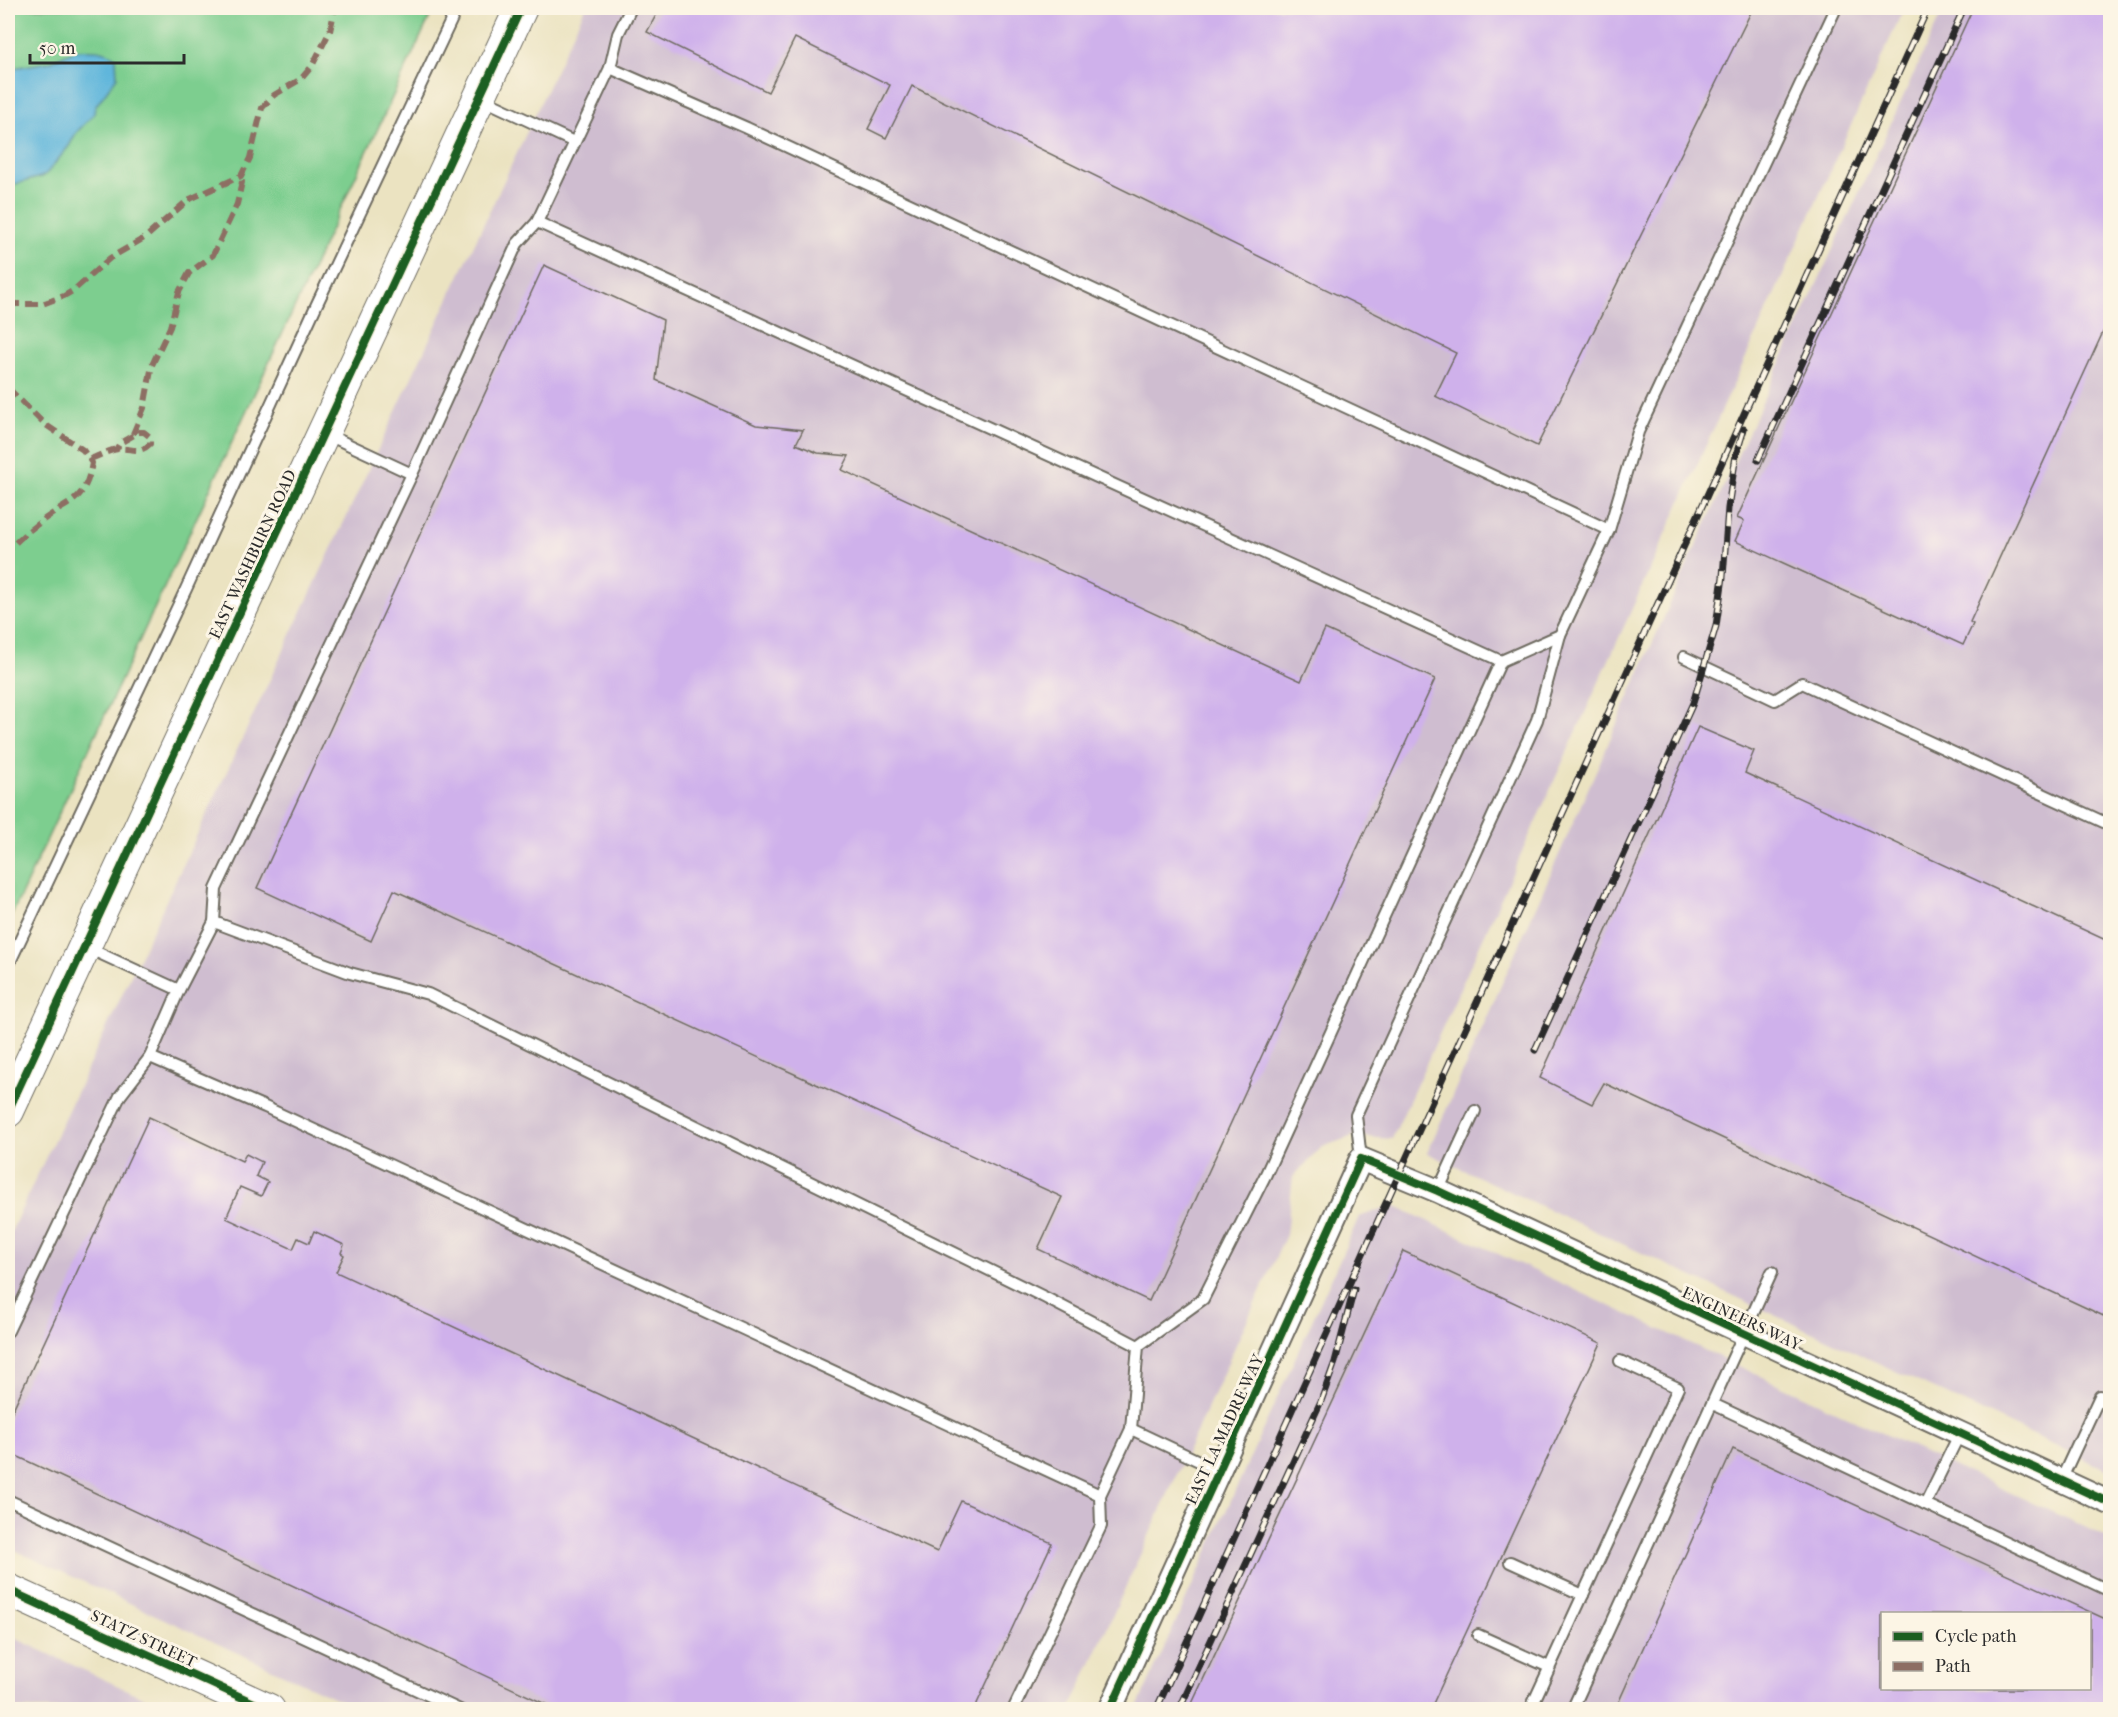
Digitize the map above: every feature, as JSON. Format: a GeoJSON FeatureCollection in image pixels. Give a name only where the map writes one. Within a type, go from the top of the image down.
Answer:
{"type":"FeatureCollection","features":[{"type":"Feature","properties":{"kind":"street","name":"EAST WASHBURN ROAD"},"geometry":{"type":"LineString","coordinates":[[8,1111],[521,8]]}},
{"type":"Feature","properties":{"kind":"street","name":"ENGINEERS WAY"},"geometry":{"type":"LineString","coordinates":[[1361,1159],[1438,1191],[2110,1503]]}},
{"type":"Feature","properties":{"kind":"street","name":"EAST LA MADRE WAY"},"geometry":{"type":"LineString","coordinates":[[1110,1710],[1361,1159]]}},
{"type":"Feature","properties":{"kind":"street","name":"STATZ STREET"},"geometry":{"type":"LineString","coordinates":[[8,1590],[269,1710]]}},
{"type":"Feature","properties":{"kind":"lane"},"geometry":{"type":"LineString","coordinates":[[8,966],[457,8]]}},
{"type":"Feature","properties":{"kind":"lane"},"geometry":{"type":"LineString","coordinates":[[8,1331],[120,1096],[150,1057],[179,990],[214,922],[216,889],[412,474],[517,244],[537,222],[610,68],[618,34],[631,8]]}},
{"type":"Feature","properties":{"kind":"lane"},"geometry":{"type":"LineString","coordinates":[[1361,1159],[1356,1115],[1537,720],[1560,635],[1609,530],[1638,432],[1836,8]]}},
{"type":"Feature","properties":{"kind":"lane"},"geometry":{"type":"LineString","coordinates":[[610,68],[758,133],[1609,530]]}},
{"type":"Feature","properties":{"kind":"lane"},"geometry":{"type":"LineString","coordinates":[[479,98],[574,142]]}},
{"type":"Feature","properties":{"kind":"lane"},"geometry":{"type":"LineString","coordinates":[[537,222],[1502,661]]}},
{"type":"Feature","properties":{"kind":"lane"},"geometry":{"type":"LineString","coordinates":[[323,433],[412,474]]}},
{"type":"Feature","properties":{"kind":"lane"},"geometry":{"type":"LineString","coordinates":[[1013,1710],[1101,1526],[1100,1496],[1131,1429],[1138,1346],[1203,1299],[1266,1174],[1502,661],[1560,635]]}},
{"type":"Feature","properties":{"kind":"lane"},"geometry":{"type":"LineString","coordinates":[[1684,657],[1775,700],[1803,683],[2110,825]]}},
{"type":"Feature","properties":{"kind":"lane"},"geometry":{"type":"LineString","coordinates":[[214,922],[350,973],[428,994],[1138,1346]]}},
{"type":"Feature","properties":{"kind":"lane"},"geometry":{"type":"LineString","coordinates":[[85,946],[179,990]]}},
{"type":"Feature","properties":{"kind":"lane"},"geometry":{"type":"LineString","coordinates":[[150,1057],[265,1107],[1100,1496]]}},
{"type":"Feature","properties":{"kind":"lane"},"geometry":{"type":"LineString","coordinates":[[1438,1191],[1475,1111]]}},
{"type":"Feature","properties":{"kind":"lane"},"geometry":{"type":"LineString","coordinates":[[1572,1710],[1772,1272]]}},
{"type":"Feature","properties":{"kind":"lane"},"geometry":{"type":"LineString","coordinates":[[8,1300],[19,1306]]}},
{"type":"Feature","properties":{"kind":"lane"},"geometry":{"type":"LineString","coordinates":[[1530,1710],[1678,1388],[1620,1361]]}},
{"type":"Feature","properties":{"kind":"lane"},"geometry":{"type":"LineString","coordinates":[[2061,1480],[2100,1396]]}},
{"type":"Feature","properties":{"kind":"lane"},"geometry":{"type":"LineString","coordinates":[[1713,1404],[2110,1591]]}},
{"type":"Feature","properties":{"kind":"lane"},"geometry":{"type":"LineString","coordinates":[[1131,1429],[1220,1471]]}},
{"type":"Feature","properties":{"kind":"lane"},"geometry":{"type":"LineString","coordinates":[[1926,1504],[1960,1433]]}},
{"type":"Feature","properties":{"kind":"lane"},"geometry":{"type":"LineString","coordinates":[[8,1500],[460,1710]]}},
{"type":"Feature","properties":{"kind":"lane"},"geometry":{"type":"LineString","coordinates":[[1510,1562],[1583,1595]]}},
{"type":"Feature","properties":{"kind":"lane"},"geometry":{"type":"LineString","coordinates":[[1478,1635],[1549,1667]]}},
{"type":"Feature","properties":{"kind":"shaded area"},"geometry":{"type":"Polygon","coordinates":[[[585,8],[1904,8],[1392,1139],[1353,1136],[1322,1147],[1293,1177],[1286,1235],[1070,1709],[359,1709],[8,1547],[8,1238],[585,8]]]}},
{"type":"Feature","properties":{"kind":"shaded area"},"geometry":{"type":"Polygon","coordinates":[[[1944,8],[2110,8],[2110,1471],[1427,1153],[1680,581],[1944,8]]]}},
{"type":"Feature","properties":{"kind":"shaded area"},"geometry":{"type":"Polygon","coordinates":[[[1393,1205],[2110,1539],[2110,1709],[1136,1710],[1359,1217],[1393,1205]]]}},
{"type":"Feature","properties":{"kind":"shaded area"},"geometry":{"type":"Polygon","coordinates":[[[8,1635],[168,1709],[8,1709],[8,1635]]]}},
{"type":"Feature","properties":{"kind":"green space"},"geometry":{"type":"Polygon","coordinates":[[[8,8],[434,8],[8,923],[8,8]]]}},
{"type":"Feature","properties":{"kind":"water"},"geometry":{"type":"Polygon","coordinates":[[[76,50],[97,50],[112,55],[116,58],[117,77],[95,107],[94,114],[76,133],[69,146],[47,173],[41,177],[8,186],[8,69],[49,62],[76,50]]]}},
{"type":"Feature","properties":{"kind":"building"},"geometry":{"type":"Polygon","coordinates":[[[660,8],[1753,8],[1537,446],[1435,396],[1456,353],[912,86],[886,138],[868,129],[890,85],[795,38],[768,92],[647,32],[660,8]]]}},
{"type":"Feature","properties":{"kind":"building"},"geometry":{"type":"Polygon","coordinates":[[[1973,8],[2110,8],[2110,333],[2104,330],[1970,622],[1973,624],[1963,645],[1735,541],[1744,521],[1737,518],[1973,8]]]}},
{"type":"Feature","properties":{"kind":"building"},"geometry":{"type":"Polygon","coordinates":[[[544,265],[663,320],[656,380],[756,425],[803,430],[796,444],[818,453],[849,456],[842,470],[1301,681],[1325,629],[1435,679],[1149,1301],[1038,1249],[1062,1197],[394,890],[371,941],[257,888],[544,265]]]}},
{"type":"Feature","properties":{"kind":"building"},"geometry":{"type":"Polygon","coordinates":[[[1698,727],[1754,751],[1745,773],[2110,942],[2110,1319],[1604,1083],[1592,1104],[1540,1078],[1698,727]]]}},
{"type":"Feature","properties":{"kind":"building"},"geometry":{"type":"Polygon","coordinates":[[[149,1117],[242,1161],[246,1154],[262,1162],[256,1176],[268,1182],[261,1196],[240,1187],[226,1218],[293,1249],[298,1238],[309,1243],[314,1231],[344,1245],[341,1253],[344,1255],[336,1272],[937,1552],[961,1501],[1052,1543],[974,1710],[558,1710],[8,1452],[8,1420],[149,1117]]]}},
{"type":"Feature","properties":{"kind":"building"},"geometry":{"type":"Polygon","coordinates":[[[1403,1251],[1601,1343],[1430,1710],[1189,1710],[1403,1251]]]}},
{"type":"Feature","properties":{"kind":"building"},"geometry":{"type":"Polygon","coordinates":[[[1733,1449],[2090,1612],[1881,1612],[1881,1690],[2091,1690],[2091,1612],[2110,1621],[2110,1710],[1615,1710],[1733,1449]]]}},
{"type":"Feature","properties":{"kind":"railway"},"geometry":{"type":"LineString","coordinates":[[1156,1710],[1928,8]]}},
{"type":"Feature","properties":{"kind":"railway"},"geometry":{"type":"LineString","coordinates":[[1758,460],[1964,8]]}},
{"type":"Feature","properties":{"kind":"railway"},"geometry":{"type":"LineString","coordinates":[[1535,1050],[1693,703],[1716,626],[1723,577],[1728,508],[1736,455],[1744,429]]}},
{"type":"Feature","properties":{"kind":"railway"},"geometry":{"type":"LineString","coordinates":[[1179,1710],[1321,1401],[1335,1362],[1354,1289]]}},
{"type":"Feature","properties":{"kind":"marked path"},"geometry":{"type":"LineString","coordinates":[[8,304],[42,304],[64,296],[110,258],[146,237],[188,200],[241,176],[250,158],[262,108],[274,95],[301,79],[312,66],[330,31],[335,8]]}},
{"type":"Feature","properties":{"kind":"marked path"},"geometry":{"type":"LineString","coordinates":[[133,434],[144,408],[152,365],[170,327],[179,292],[189,273],[213,255],[237,204],[242,182],[241,176]]}},
{"type":"Feature","properties":{"kind":"marked path"},"geometry":{"type":"LineString","coordinates":[[8,388],[43,423],[83,450],[92,463],[86,485],[77,498],[36,525],[8,551]]}},
{"type":"Feature","properties":{"kind":"marked path"},"geometry":{"type":"LineString","coordinates":[[90,459],[115,450],[118,449],[142,449],[150,444],[150,437],[144,432],[139,432],[120,443],[116,450]]}},
{"type":"Feature","properties":{"kind":"cycle path"},"geometry":{"type":"LineString","coordinates":[[8,1111],[521,8]]}},
{"type":"Feature","properties":{"kind":"cycle path"},"geometry":{"type":"LineString","coordinates":[[1110,1710],[1361,1159],[1438,1191],[2110,1503]]}},
{"type":"Feature","properties":{"kind":"cycle path"},"geometry":{"type":"LineString","coordinates":[[8,1590],[269,1710]]}}]}
